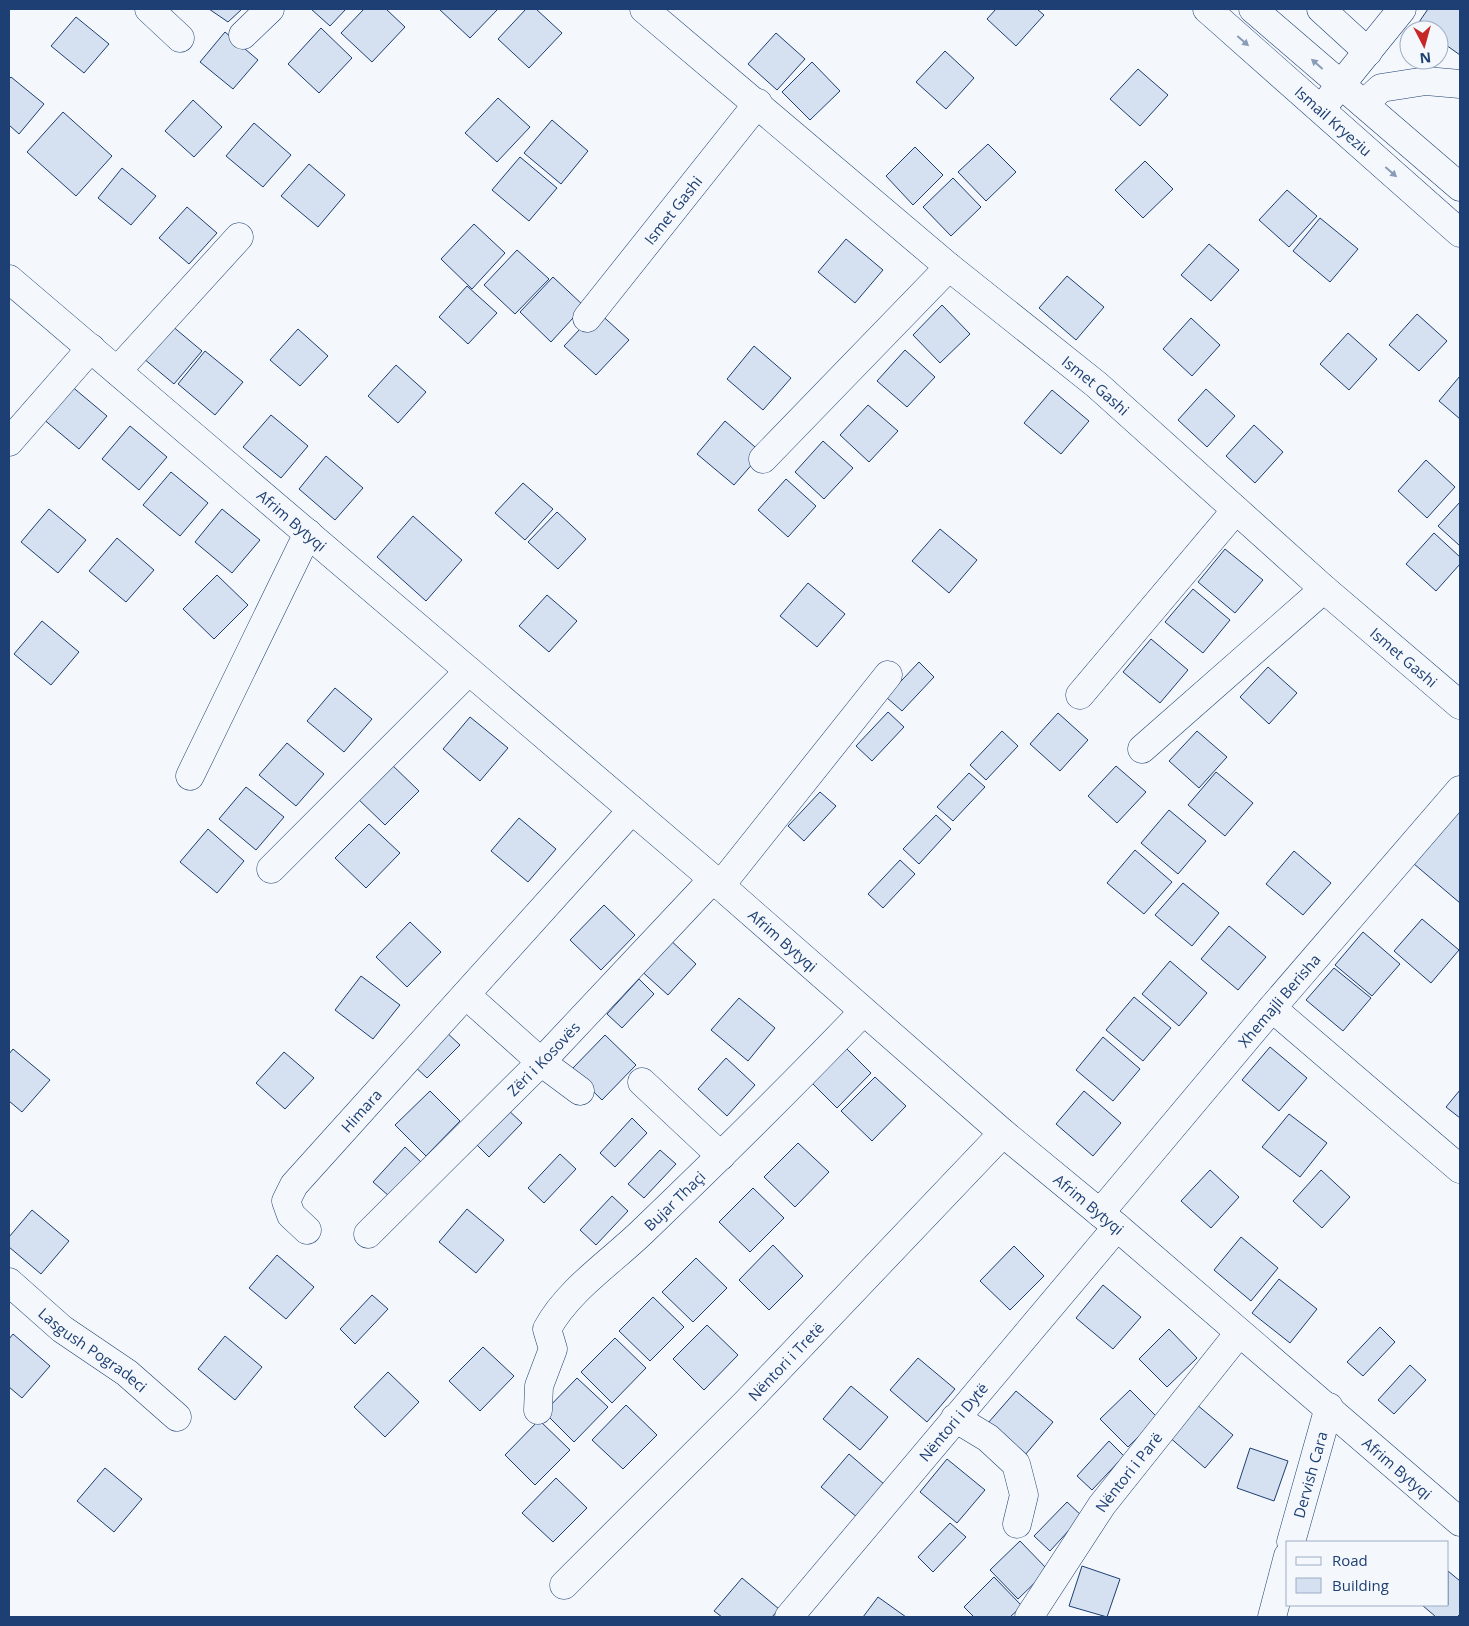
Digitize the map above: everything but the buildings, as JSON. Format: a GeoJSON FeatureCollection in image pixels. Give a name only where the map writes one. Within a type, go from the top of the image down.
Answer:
{"type":"FeatureCollection","features":[{"type":"Feature","properties":{"kind":"street"},"geometry":{"type":"LineString","coordinates":[[148,9],[180,38]]}},
{"type":"Feature","properties":{"kind":"street"},"geometry":{"type":"LineString","coordinates":[[243,35],[270,9]]}},
{"type":"Feature","properties":{"kind":"street","name":"Ismet Gashi"},"geometry":{"type":"LineString","coordinates":[[644,9],[758,103],[949,267],[1097,385],[1324,589],[1460,705]]}},
{"type":"Feature","properties":{"kind":"street","name":"Ismail Kryeziu"},"geometry":{"type":"LineString","coordinates":[[1207,9],[1460,232]]}},
{"type":"Feature","properties":{"kind":"street"},"geometry":{"type":"LineString","coordinates":[[1253,9],[1460,187]]}},
{"type":"Feature","properties":{"kind":"street"},"geometry":{"type":"LineString","coordinates":[[1321,9],[1368,52]]}},
{"type":"Feature","properties":{"kind":"street"},"geometry":{"type":"LineString","coordinates":[[1321,110],[1402,9]]}},
{"type":"Feature","properties":{"kind":"street"},"geometry":{"type":"LineString","coordinates":[[1364,104],[1381,88],[1426,81],[1460,84]]}},
{"type":"Feature","properties":{"kind":"street","name":"Ismet Gashi"},"geometry":{"type":"LineString","coordinates":[[587,318],[758,103]]}},
{"type":"Feature","properties":{"kind":"street"},"geometry":{"type":"LineString","coordinates":[[117,371],[239,237]]}},
{"type":"Feature","properties":{"kind":"street"},"geometry":{"type":"LineString","coordinates":[[763,459],[949,267]]}},
{"type":"Feature","properties":{"kind":"street","name":"Afrim Bytyqi"},"geometry":{"type":"LineString","coordinates":[[9,279],[717,882],[1003,1133],[1109,1220],[1239,1333],[1329,1407],[1460,1522]]}},
{"type":"Feature","properties":{"kind":"street"},"geometry":{"type":"LineString","coordinates":[[9,442],[91,348]]}},
{"type":"Feature","properties":{"kind":"street"},"geometry":{"type":"LineString","coordinates":[[1080,696],[1236,510]]}},
{"type":"Feature","properties":{"kind":"street"},"geometry":{"type":"LineString","coordinates":[[190,776],[308,533]]}},
{"type":"Feature","properties":{"kind":"street"},"geometry":{"type":"LineString","coordinates":[[1142,749],[1324,589]]}},
{"type":"Feature","properties":{"kind":"street"},"geometry":{"type":"LineString","coordinates":[[271,869],[468,670]]}},
{"type":"Feature","properties":{"kind":"street"},"geometry":{"type":"LineString","coordinates":[[717,882],[888,675]]}},
{"type":"Feature","properties":{"kind":"street","name":"Xhemajli Berisha"},"geometry":{"type":"LineString","coordinates":[[1109,1220],[1272,1008],[1460,790]]}},
{"type":"Feature","properties":{"kind":"street","name":"Himara"},"geometry":{"type":"LineString","coordinates":[[307,1230],[291,1216],[286,1201],[294,1185],[632,810]]}},
{"type":"Feature","properties":{"kind":"street","name":"Zëri i Kosovës"},"geometry":{"type":"LineString","coordinates":[[368,1234],[541,1062],[717,882]]}},
{"type":"Feature","properties":{"kind":"street"},"geometry":{"type":"LineString","coordinates":[[466,995],[541,1062],[580,1091]]}},
{"type":"Feature","properties":{"kind":"street"},"geometry":{"type":"LineString","coordinates":[[1272,1008],[1460,1169]]}},
{"type":"Feature","properties":{"kind":"street","name":"Bujar Thaçi"},"geometry":{"type":"LineString","coordinates":[[538,1410],[539,1386],[553,1349],[547,1329],[557,1310],[721,1156],[863,1012]]}},
{"type":"Feature","properties":{"kind":"street"},"geometry":{"type":"LineString","coordinates":[[642,1082],[721,1156]]}},
{"type":"Feature","properties":{"kind":"street","name":"Nëntori i Tretë"},"geometry":{"type":"LineString","coordinates":[[564,1585],[746,1403],[1003,1133]]}},
{"type":"Feature","properties":{"kind":"street","name":"Nëntori i Dytë"},"geometry":{"type":"LineString","coordinates":[[789,1617],[955,1418],[1109,1220]]}},
{"type":"Feature","properties":{"kind":"street","name":"Lasgush Pogradeci"},"geometry":{"type":"LineString","coordinates":[[9,1282],[62,1329],[127,1373],[176,1417]]}},
{"type":"Feature","properties":{"kind":"street","name":"Nëntori i Parë"},"geometry":{"type":"LineString","coordinates":[[1029,1617],[1102,1505],[1239,1333]]}},
{"type":"Feature","properties":{"kind":"street","name":"Dervish Cara"},"geometry":{"type":"LineString","coordinates":[[1291,1541],[1329,1407]]}},
{"type":"Feature","properties":{"kind":"street"},"geometry":{"type":"LineString","coordinates":[[955,1418],[988,1438],[1016,1464],[1024,1495],[1016,1524]]}},
{"type":"Feature","properties":{"kind":"street"},"geometry":{"type":"LineString","coordinates":[[1272,1617],[1286,1564]]}}]}
